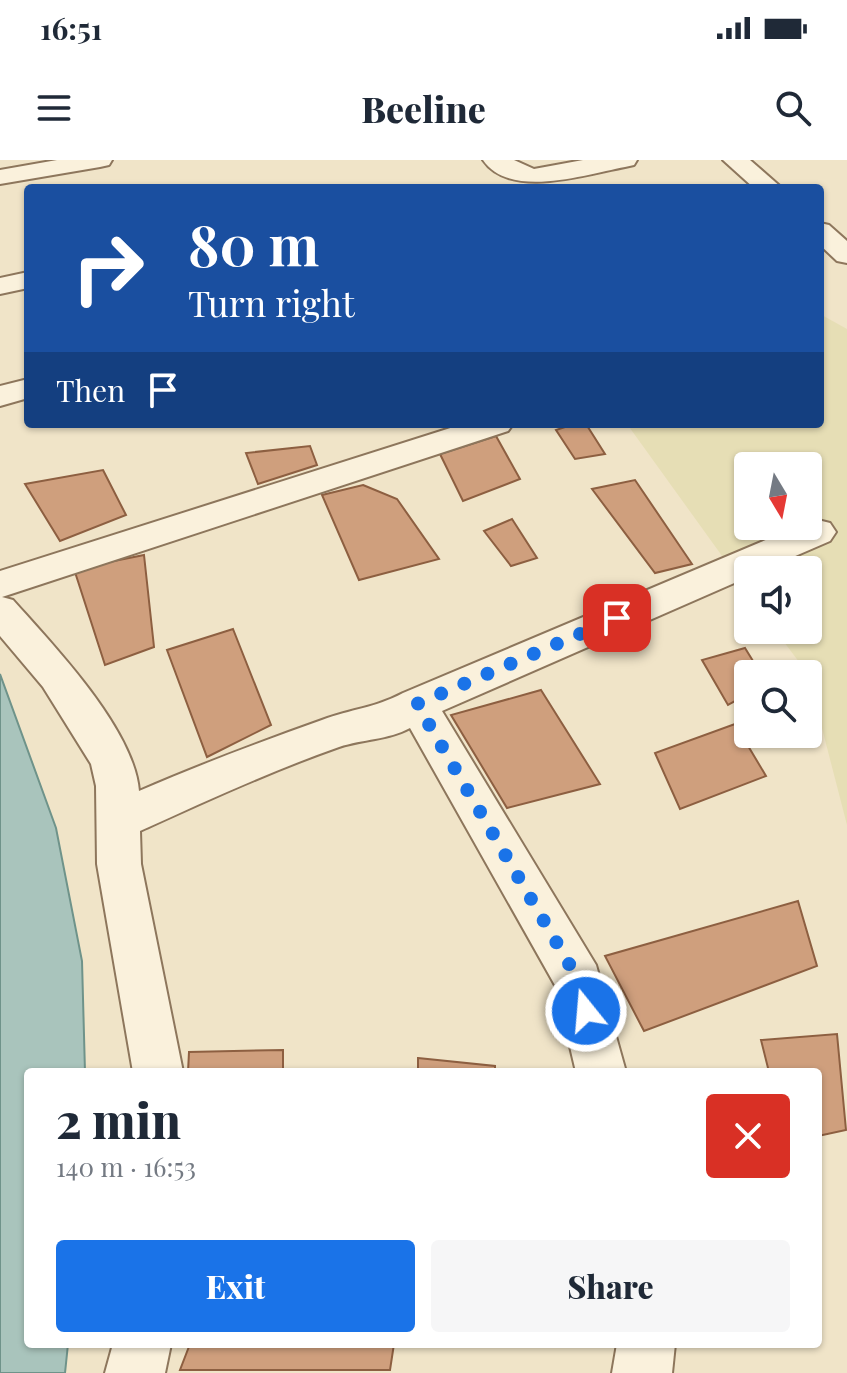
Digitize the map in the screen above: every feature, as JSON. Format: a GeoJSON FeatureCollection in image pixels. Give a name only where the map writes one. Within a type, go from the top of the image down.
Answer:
{"type":"FeatureCollection","features":[{"type":"Feature","properties":{"kind":"street"},"geometry":{"type":"LineString","coordinates":[[5,171],[100,160]]}},
{"type":"Feature","properties":{"kind":"street"},"geometry":{"type":"LineString","coordinates":[[495,160],[522,174],[534,176],[625,160]]}},
{"type":"Feature","properties":{"kind":"street"},"geometry":{"type":"LineString","coordinates":[[735,160],[764,184]]}},
{"type":"Feature","properties":{"kind":"street"},"geometry":{"type":"LineString","coordinates":[[824,235],[847,255]]}},
{"type":"Feature","properties":{"kind":"street"},"geometry":{"type":"LineString","coordinates":[[0,286],[24,281]]}},
{"type":"Feature","properties":{"kind":"street"},"geometry":{"type":"LineString","coordinates":[[0,396],[24,389]]}},
{"type":"Feature","properties":{"kind":"street"},"geometry":{"type":"LineString","coordinates":[[0,584],[485,428]]}},
{"type":"Feature","properties":{"kind":"street"},"geometry":{"type":"LineString","coordinates":[[117,821],[239,767],[340,730],[387,721],[417,704],[799,540]]}},
{"type":"Feature","properties":{"kind":"street"},"geometry":{"type":"LineString","coordinates":[[0,610],[57,676],[105,748],[117,786],[119,864],[157,1068]]}},
{"type":"Feature","properties":{"kind":"street"},"geometry":{"type":"LineString","coordinates":[[417,704],[579,981],[600,1068]]}},
{"type":"Feature","properties":{"kind":"street"},"geometry":{"type":"LineString","coordinates":[[135,1373],[141,1348]]}},
{"type":"Feature","properties":{"kind":"street"},"geometry":{"type":"LineString","coordinates":[[642,1373],[645,1348]]}},
{"type":"Feature","properties":{"kind":"shaded area"},"geometry":{"type":"Polygon","coordinates":[[[824,316],[847,329],[847,825],[822,728],[822,660],[798,660],[786,644],[822,644],[822,556],[734,556],[734,573],[630,428],[824,428],[824,316]]]}},
{"type":"Feature","properties":{"kind":"water"},"geometry":{"type":"Polygon","coordinates":[[[0,674],[56,828],[82,961],[85,1068],[24,1068],[24,1348],[68,1348],[65,1373],[0,1373],[0,674]]]}},
{"type":"Feature","properties":{"kind":"building"},"geometry":{"type":"Polygon","coordinates":[[[589,428],[605,454],[575,459],[556,430],[589,428]]]}},
{"type":"Feature","properties":{"kind":"building"},"geometry":{"type":"Polygon","coordinates":[[[496,436],[520,479],[463,501],[440,454],[496,436]]]}},
{"type":"Feature","properties":{"kind":"building"},"geometry":{"type":"Polygon","coordinates":[[[310,446],[317,465],[258,484],[246,453],[310,446]]]}},
{"type":"Feature","properties":{"kind":"building"},"geometry":{"type":"Polygon","coordinates":[[[103,470],[126,515],[60,541],[25,484],[103,470]]]}},
{"type":"Feature","properties":{"kind":"building"},"geometry":{"type":"Polygon","coordinates":[[[635,480],[692,564],[655,573],[592,489],[635,480]]]}},
{"type":"Feature","properties":{"kind":"building"},"geometry":{"type":"Polygon","coordinates":[[[363,485],[397,499],[439,559],[359,580],[322,495],[363,485]]]}},
{"type":"Feature","properties":{"kind":"building"},"geometry":{"type":"Polygon","coordinates":[[[512,519],[537,558],[511,566],[484,531],[512,519]]]}},
{"type":"Feature","properties":{"kind":"building"},"geometry":{"type":"Polygon","coordinates":[[[144,555],[154,647],[105,665],[74,569],[144,555]]]}},
{"type":"Feature","properties":{"kind":"building"},"geometry":{"type":"Polygon","coordinates":[[[233,629],[271,725],[207,757],[167,650],[233,629]]]}},
{"type":"Feature","properties":{"kind":"building"},"geometry":{"type":"Polygon","coordinates":[[[745,648],[752,660],[734,660],[734,702],[728,705],[702,660],[745,648]]]}},
{"type":"Feature","properties":{"kind":"building"},"geometry":{"type":"Polygon","coordinates":[[[541,690],[600,784],[507,808],[451,715],[541,690]]]}},
{"type":"Feature","properties":{"kind":"building"},"geometry":{"type":"Polygon","coordinates":[[[734,724],[734,748],[749,748],[766,776],[680,809],[655,753],[734,724]]]}},
{"type":"Feature","properties":{"kind":"building"},"geometry":{"type":"Polygon","coordinates":[[[798,901],[817,966],[644,1031],[605,956],[798,901]]]}},
{"type":"Feature","properties":{"kind":"building"},"geometry":{"type":"Polygon","coordinates":[[[837,1034],[846,1130],[822,1135],[822,1068],[768,1068],[761,1040],[837,1034]]]}},
{"type":"Feature","properties":{"kind":"building"},"geometry":{"type":"Polygon","coordinates":[[[283,1050],[283,1068],[188,1068],[189,1052],[283,1050]]]}},
{"type":"Feature","properties":{"kind":"building"},"geometry":{"type":"Polygon","coordinates":[[[418,1058],[495,1066],[495,1068],[418,1068],[418,1058]]]}},
{"type":"Feature","properties":{"kind":"building"},"geometry":{"type":"Polygon","coordinates":[[[188,1348],[393,1348],[390,1370],[180,1370],[188,1348]]]}},
{"type":"Feature","properties":{"kind":"route"},"geometry":{"type":"LineString","coordinates":[[586,1011],[579,981],[417,704],[617,618]]}}]}
